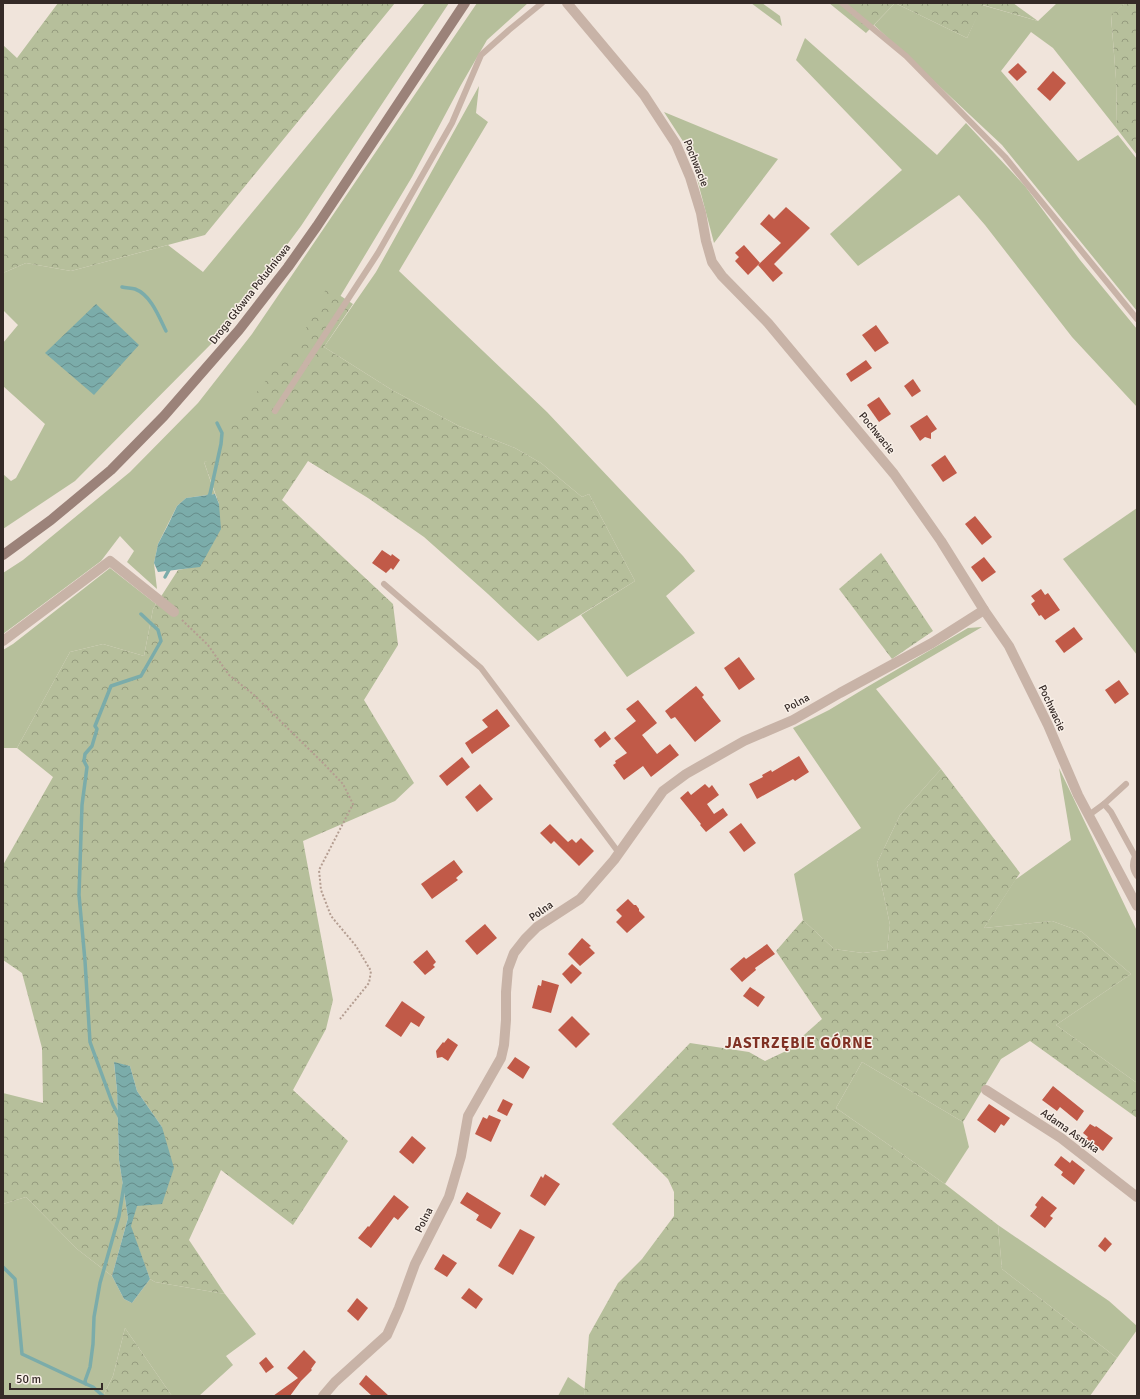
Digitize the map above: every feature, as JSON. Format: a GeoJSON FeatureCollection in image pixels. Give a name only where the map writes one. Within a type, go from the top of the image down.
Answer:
{"type":"FeatureCollection","features":[{"type":"Feature","properties":{"kind":"main road","name":"Droga Główna Południowa"},"geometry":{"type":"LineString","coordinates":[[3,555],[57,515],[111,470],[164,416],[239,330],[288,267],[317,226],[465,3]]}},
{"type":"Feature","properties":{"kind":"street","name":"Pochwacie"},"geometry":{"type":"LineString","coordinates":[[567,3],[644,94],[676,144],[690,177],[699,206],[712,262],[722,276],[773,329],[894,474],[941,541],[984,610],[1009,646],[1048,725],[1078,795],[1137,906]]}},
{"type":"Feature","properties":{"kind":"street"},"geometry":{"type":"LineString","coordinates":[[3,641],[110,561],[174,612]]}},
{"type":"Feature","properties":{"kind":"street","name":"Polna"},"geometry":{"type":"LineString","coordinates":[[323,1396],[335,1382],[387,1335],[399,1308],[414,1264],[449,1197],[461,1156],[468,1116],[501,1058],[504,1045],[506,1020],[508,969],[514,953],[525,939],[537,927],[580,899],[619,853],[663,791],[686,774],[744,741],[793,720],[840,692],[932,643],[984,610]]}},
{"type":"Feature","properties":{"kind":"street","name":"Adama Asnyka"},"geometry":{"type":"LineString","coordinates":[[986,1090],[1061,1138],[1137,1197]]}},
{"type":"Feature","properties":{"kind":"lane"},"geometry":{"type":"LineString","coordinates":[[274,411],[378,253],[452,123],[481,55],[508,30],[542,3]]}},
{"type":"Feature","properties":{"kind":"lane"},"geometry":{"type":"LineString","coordinates":[[842,3],[906,56],[1005,158],[1137,319]]}},
{"type":"Feature","properties":{"kind":"lane"},"geometry":{"type":"LineString","coordinates":[[384,584],[481,668],[619,853]]}},
{"type":"Feature","properties":{"kind":"lane"},"geometry":{"type":"LineString","coordinates":[[1089,815],[1104,804],[1126,784]]}},
{"type":"Feature","properties":{"kind":"lane"},"geometry":{"type":"LineString","coordinates":[[1104,804],[1112,812],[1136,856],[1132,862],[1133,870],[1137,876]]}},
{"type":"Feature","properties":{"kind":"path"},"geometry":{"type":"LineString","coordinates":[[174,612],[208,645],[229,675],[254,695],[343,784],[353,804],[319,870],[321,890],[331,916],[356,946],[371,971],[369,983],[340,1019]]}},
{"type":"Feature","properties":{"kind":"green space"},"geometry":{"type":"Polygon","coordinates":[[[58,3],[395,3],[205,235],[71,271],[26,263],[3,273],[3,45],[17,58],[58,3]]]}},
{"type":"Feature","properties":{"kind":"green space"},"geometry":{"type":"Polygon","coordinates":[[[425,3],[449,3],[301,226],[219,336],[75,481],[3,529],[3,474],[11,481],[16,478],[45,424],[3,386],[3,343],[18,325],[3,310],[3,273],[26,263],[71,271],[168,245],[203,272],[425,3]]]}},
{"type":"Feature","properties":{"kind":"green space"},"geometry":{"type":"Polygon","coordinates":[[[477,3],[528,3],[487,40],[412,177],[317,335],[266,452],[204,462],[215,494],[186,498],[177,506],[158,544],[154,563],[157,589],[127,562],[134,551],[120,536],[101,561],[3,634],[3,573],[23,560],[130,472],[198,403],[252,334],[477,3]]]}},
{"type":"Feature","properties":{"kind":"green space"},"geometry":{"type":"Polygon","coordinates":[[[751,3],[762,3],[780,16],[782,26],[751,3]]]}},
{"type":"Feature","properties":{"kind":"green space"},"geometry":{"type":"Polygon","coordinates":[[[829,3],[895,3],[866,33],[829,3]]]}},
{"type":"Feature","properties":{"kind":"green space"},"geometry":{"type":"Polygon","coordinates":[[[895,3],[967,38],[982,5],[1038,21],[1057,3],[1125,3],[1111,16],[1116,79],[1117,129],[1053,48],[1031,32],[1001,71],[1078,161],[1118,135],[1137,159],[1137,311],[1002,145],[874,25],[895,3]]]}},
{"type":"Feature","properties":{"kind":"green space"},"geometry":{"type":"Polygon","coordinates":[[[895,3],[1013,3],[1038,21],[983,5],[967,38],[895,3]]]}},
{"type":"Feature","properties":{"kind":"green space"},"geometry":{"type":"Polygon","coordinates":[[[1125,3],[1137,3],[1137,155],[1117,129],[1116,79],[1111,15],[1125,3]]]}},
{"type":"Feature","properties":{"kind":"green space"},"geometry":{"type":"Polygon","coordinates":[[[805,38],[937,155],[966,123],[1025,186],[1080,260],[1137,329],[1137,407],[1072,337],[985,225],[959,195],[858,266],[830,234],[902,170],[796,60],[805,38]]]}},
{"type":"Feature","properties":{"kind":"green space"},"geometry":{"type":"Polygon","coordinates":[[[479,86],[476,113],[488,122],[399,271],[547,412],[683,556],[695,571],[666,596],[695,633],[627,677],[581,615],[635,581],[589,494],[582,497],[541,463],[515,448],[459,426],[392,390],[324,347],[376,272],[479,86]]]}},
{"type":"Feature","properties":{"kind":"green space"},"geometry":{"type":"Polygon","coordinates":[[[664,112],[778,159],[714,243],[690,152],[664,112]]]}},
{"type":"Feature","properties":{"kind":"green space"},"geometry":{"type":"Polygon","coordinates":[[[327,287],[353,304],[324,347],[392,390],[459,426],[515,448],[541,463],[582,497],[589,494],[635,581],[538,641],[424,537],[368,498],[308,461],[282,500],[393,604],[398,645],[364,700],[414,783],[395,801],[303,841],[333,1000],[326,1029],[293,1090],[348,1141],[293,1225],[221,1170],[189,1240],[225,1294],[155,1282],[150,1279],[130,1226],[162,1127],[137,1091],[130,1066],[114,1063],[117,1090],[119,1160],[128,1218],[112,1276],[77,1249],[26,1197],[3,1204],[3,1093],[43,1103],[42,1048],[22,973],[3,960],[3,865],[53,777],[17,748],[70,652],[103,644],[144,656],[153,609],[178,570],[200,566],[219,504],[204,462],[216,458],[206,452],[211,448],[219,453],[232,450],[229,428],[302,336],[327,287]]]}},
{"type":"Feature","properties":{"kind":"green space"},"geometry":{"type":"Polygon","coordinates":[[[1137,508],[1137,655],[1063,559],[1137,508]]]}},
{"type":"Feature","properties":{"kind":"green space"},"geometry":{"type":"Polygon","coordinates":[[[881,553],[933,631],[892,659],[839,589],[881,553]]]}},
{"type":"Feature","properties":{"kind":"green space"},"geometry":{"type":"Polygon","coordinates":[[[110,568],[156,604],[153,609],[144,656],[103,644],[70,652],[17,748],[3,748],[3,650],[13,644],[110,568]]]}},
{"type":"Feature","properties":{"kind":"green space"},"geometry":{"type":"Polygon","coordinates":[[[982,627],[876,689],[941,769],[900,815],[877,863],[890,925],[887,950],[863,953],[834,949],[803,920],[794,874],[861,828],[793,728],[829,710],[968,628],[982,627]]]}},
{"type":"Feature","properties":{"kind":"green space"},"geometry":{"type":"Polygon","coordinates":[[[1059,768],[1137,931],[1137,1083],[1056,1025],[1131,974],[1082,932],[1052,921],[984,928],[1015,880],[1071,840],[1059,768]]]}},
{"type":"Feature","properties":{"kind":"green space"},"geometry":{"type":"Polygon","coordinates":[[[941,769],[1020,873],[984,928],[1052,921],[1082,932],[1131,974],[1056,1025],[1137,1083],[1137,1118],[1030,1041],[1001,1059],[963,1122],[862,1062],[836,1108],[945,1184],[998,1225],[1002,1269],[1117,1358],[1090,1396],[584,1396],[589,1335],[618,1283],[642,1259],[674,1216],[674,1192],[668,1179],[612,1124],[690,1043],[749,1052],[765,1061],[786,1051],[822,1019],[776,951],[803,920],[834,949],[863,953],[887,950],[890,925],[877,863],[900,815],[941,769]]]}},
{"type":"Feature","properties":{"kind":"green space"},"geometry":{"type":"Polygon","coordinates":[[[862,1062],[963,1122],[969,1147],[945,1184],[836,1108],[862,1062]]]}},
{"type":"Feature","properties":{"kind":"green space"},"geometry":{"type":"Polygon","coordinates":[[[26,1197],[77,1249],[112,1276],[124,1299],[132,1303],[150,1279],[155,1282],[225,1294],[256,1334],[226,1356],[233,1365],[199,1396],[172,1396],[125,1328],[113,1376],[103,1396],[3,1396],[3,1204],[26,1197]]]}},
{"type":"Feature","properties":{"kind":"green space"},"geometry":{"type":"Polygon","coordinates":[[[998,1225],[1109,1301],[1137,1326],[1137,1330],[1117,1358],[1002,1269],[998,1225]]]}},
{"type":"Feature","properties":{"kind":"green space"},"geometry":{"type":"Polygon","coordinates":[[[125,1328],[172,1396],[103,1396],[113,1376],[125,1328]]]}},
{"type":"Feature","properties":{"kind":"green space"},"geometry":{"type":"Polygon","coordinates":[[[568,1377],[585,1389],[584,1396],[558,1396],[568,1377]]]}},
{"type":"Feature","properties":{"kind":"water"},"geometry":{"type":"Polygon","coordinates":[[[96,304],[139,345],[94,395],[45,353],[96,304]]]}},
{"type":"Feature","properties":{"kind":"water"},"geometry":{"type":"Polygon","coordinates":[[[215,494],[219,504],[221,529],[200,567],[158,572],[154,563],[158,544],[177,506],[186,498],[215,494]]]}},
{"type":"Feature","properties":{"kind":"water"},"geometry":{"type":"Polygon","coordinates":[[[114,1062],[130,1066],[137,1091],[162,1127],[174,1168],[162,1204],[137,1206],[131,1226],[150,1279],[132,1303],[124,1299],[112,1276],[128,1218],[119,1160],[117,1090],[114,1062]]]}},
{"type":"Feature","properties":{"kind":"building"},"geometry":{"type":"Polygon","coordinates":[[[1018,63],[1027,72],[1017,81],[1008,72],[1018,63]]]}},
{"type":"Feature","properties":{"kind":"building"},"geometry":{"type":"Polygon","coordinates":[[[1053,71],[1066,83],[1050,101],[1037,89],[1053,71]]]}},
{"type":"Feature","properties":{"kind":"building"},"geometry":{"type":"Polygon","coordinates":[[[786,207],[810,228],[774,264],[783,273],[773,282],[758,265],[781,243],[760,224],[769,214],[774,219],[786,207]]]}},
{"type":"Feature","properties":{"kind":"building"},"geometry":{"type":"Polygon","coordinates":[[[744,245],[760,263],[748,275],[735,261],[739,257],[735,253],[744,245]]]}},
{"type":"Feature","properties":{"kind":"building"},"geometry":{"type":"Polygon","coordinates":[[[876,325],[889,343],[875,352],[862,335],[876,325]]]}},
{"type":"Feature","properties":{"kind":"building"},"geometry":{"type":"Polygon","coordinates":[[[866,360],[872,368],[851,382],[846,374],[866,360]]]}},
{"type":"Feature","properties":{"kind":"building"},"geometry":{"type":"Polygon","coordinates":[[[913,379],[921,391],[912,397],[904,386],[913,379]]]}},
{"type":"Feature","properties":{"kind":"building"},"geometry":{"type":"Polygon","coordinates":[[[879,397],[891,414],[879,422],[867,405],[879,397]]]}},
{"type":"Feature","properties":{"kind":"building"},"geometry":{"type":"Polygon","coordinates":[[[927,415],[937,429],[931,433],[931,439],[925,437],[920,441],[910,426],[927,415]]]}},
{"type":"Feature","properties":{"kind":"building"},"geometry":{"type":"Polygon","coordinates":[[[945,455],[957,473],[943,482],[931,465],[945,455]]]}},
{"type":"Feature","properties":{"kind":"building"},"geometry":{"type":"Polygon","coordinates":[[[975,516],[992,537],[982,545],[965,524],[975,516]]]}},
{"type":"Feature","properties":{"kind":"building"},"geometry":{"type":"Polygon","coordinates":[[[382,550],[391,556],[392,554],[400,560],[393,570],[391,568],[386,573],[372,563],[382,550]]]}},
{"type":"Feature","properties":{"kind":"building"},"geometry":{"type":"Polygon","coordinates":[[[984,557],[996,572],[982,582],[971,567],[984,557]]]}},
{"type":"Feature","properties":{"kind":"building"},"geometry":{"type":"Polygon","coordinates":[[[1041,589],[1045,595],[1048,593],[1060,610],[1045,620],[1041,615],[1039,616],[1031,604],[1035,601],[1031,596],[1041,589]]]}},
{"type":"Feature","properties":{"kind":"building"},"geometry":{"type":"Polygon","coordinates":[[[1074,627],[1083,639],[1064,653],[1055,641],[1074,627]]]}},
{"type":"Feature","properties":{"kind":"building"},"geometry":{"type":"Polygon","coordinates":[[[739,657],[755,679],[739,690],[724,668],[739,657]]]}},
{"type":"Feature","properties":{"kind":"building"},"geometry":{"type":"Polygon","coordinates":[[[1119,680],[1129,694],[1115,704],[1105,690],[1119,680]]]}},
{"type":"Feature","properties":{"kind":"building"},"geometry":{"type":"Polygon","coordinates":[[[696,686],[704,695],[702,697],[721,721],[695,742],[675,717],[671,719],[665,711],[696,686]]]}},
{"type":"Feature","properties":{"kind":"building"},"geometry":{"type":"Polygon","coordinates":[[[638,700],[657,723],[642,735],[657,754],[670,744],[679,755],[651,777],[643,766],[624,780],[613,765],[616,763],[615,761],[627,753],[614,738],[636,721],[626,709],[638,700]]]}},
{"type":"Feature","properties":{"kind":"building"},"geometry":{"type":"Polygon","coordinates":[[[497,709],[510,726],[472,754],[465,743],[488,727],[482,720],[497,709]]]}},
{"type":"Feature","properties":{"kind":"building"},"geometry":{"type":"Polygon","coordinates":[[[605,731],[611,739],[600,748],[594,740],[605,731]]]}},
{"type":"Feature","properties":{"kind":"building"},"geometry":{"type":"Polygon","coordinates":[[[799,756],[809,772],[795,781],[793,779],[757,799],[749,784],[763,777],[762,775],[771,770],[772,772],[799,756]]]}},
{"type":"Feature","properties":{"kind":"building"},"geometry":{"type":"Polygon","coordinates":[[[462,757],[470,767],[447,786],[439,776],[462,757]]]}},
{"type":"Feature","properties":{"kind":"building"},"geometry":{"type":"Polygon","coordinates":[[[480,784],[493,799],[477,812],[465,797],[480,784]]]}},
{"type":"Feature","properties":{"kind":"building"},"geometry":{"type":"Polygon","coordinates":[[[705,784],[709,788],[712,785],[719,795],[707,804],[714,814],[723,808],[728,815],[706,832],[680,798],[688,791],[691,795],[705,784]]]}},
{"type":"Feature","properties":{"kind":"building"},"geometry":{"type":"Polygon","coordinates":[[[741,823],[756,843],[744,852],[729,832],[741,823]]]}},
{"type":"Feature","properties":{"kind":"building"},"geometry":{"type":"Polygon","coordinates":[[[550,824],[568,842],[572,839],[576,843],[581,838],[594,851],[579,866],[554,841],[551,844],[540,833],[550,824]]]}},
{"type":"Feature","properties":{"kind":"building"},"geometry":{"type":"Polygon","coordinates":[[[454,860],[463,872],[456,878],[458,880],[432,899],[421,884],[454,860]]]}},
{"type":"Feature","properties":{"kind":"building"},"geometry":{"type":"Polygon","coordinates":[[[628,899],[636,905],[645,917],[627,933],[616,922],[622,916],[616,910],[628,899]]]}},
{"type":"Feature","properties":{"kind":"building"},"geometry":{"type":"Polygon","coordinates":[[[485,924],[497,938],[477,955],[465,941],[485,924]]]}},
{"type":"Feature","properties":{"kind":"building"},"geometry":{"type":"Polygon","coordinates":[[[582,938],[591,946],[589,947],[595,953],[580,966],[568,954],[582,938]]]}},
{"type":"Feature","properties":{"kind":"building"},"geometry":{"type":"Polygon","coordinates":[[[767,944],[775,954],[755,968],[756,970],[742,982],[730,969],[744,957],[746,959],[767,944]]]}},
{"type":"Feature","properties":{"kind":"building"},"geometry":{"type":"Polygon","coordinates":[[[427,950],[436,962],[433,965],[435,967],[425,975],[413,962],[427,950]]]}},
{"type":"Feature","properties":{"kind":"building"},"geometry":{"type":"Polygon","coordinates":[[[572,964],[582,973],[571,984],[562,974],[572,964]]]}},
{"type":"Feature","properties":{"kind":"building"},"geometry":{"type":"Polygon","coordinates":[[[542,980],[559,985],[551,1013],[532,1008],[538,985],[541,986],[542,980]]]}},
{"type":"Feature","properties":{"kind":"building"},"geometry":{"type":"Polygon","coordinates":[[[750,987],[765,997],[758,1007],[743,996],[750,987]]]}},
{"type":"Feature","properties":{"kind":"building"},"geometry":{"type":"Polygon","coordinates":[[[402,1001],[425,1017],[419,1027],[411,1022],[401,1037],[385,1026],[402,1001]]]}},
{"type":"Feature","properties":{"kind":"building"},"geometry":{"type":"Polygon","coordinates":[[[572,1016],[590,1034],[576,1048],[558,1030],[572,1016]]]}},
{"type":"Feature","properties":{"kind":"building"},"geometry":{"type":"Polygon","coordinates":[[[448,1038],[458,1045],[448,1061],[442,1057],[437,1058],[436,1051],[448,1038]]]}},
{"type":"Feature","properties":{"kind":"building"},"geometry":{"type":"Polygon","coordinates":[[[515,1057],[530,1067],[523,1079],[507,1068],[515,1057]]]}},
{"type":"Feature","properties":{"kind":"building"},"geometry":{"type":"Polygon","coordinates":[[[1053,1086],[1084,1111],[1077,1121],[1060,1107],[1057,1111],[1042,1100],[1053,1086]]]}},
{"type":"Feature","properties":{"kind":"building"},"geometry":{"type":"Polygon","coordinates":[[[503,1099],[513,1104],[507,1116],[497,1111],[503,1099]]]}},
{"type":"Feature","properties":{"kind":"building"},"geometry":{"type":"Polygon","coordinates":[[[989,1104],[1010,1118],[1004,1126],[1001,1124],[995,1133],[977,1120],[989,1104]]]}},
{"type":"Feature","properties":{"kind":"building"},"geometry":{"type":"Polygon","coordinates":[[[489,1115],[501,1120],[491,1142],[475,1134],[483,1117],[487,1119],[489,1115]]]}},
{"type":"Feature","properties":{"kind":"building"},"geometry":{"type":"Polygon","coordinates":[[[1090,1124],[1095,1127],[1096,1126],[1113,1138],[1103,1151],[1086,1139],[1088,1137],[1083,1133],[1090,1124]]]}},
{"type":"Feature","properties":{"kind":"building"},"geometry":{"type":"Polygon","coordinates":[[[412,1136],[426,1148],[413,1164],[399,1152],[412,1136]]]}},
{"type":"Feature","properties":{"kind":"building"},"geometry":{"type":"Polygon","coordinates":[[[1061,1156],[1070,1163],[1072,1160],[1085,1170],[1074,1185],[1061,1175],[1063,1172],[1054,1165],[1061,1156]]]}},
{"type":"Feature","properties":{"kind":"building"},"geometry":{"type":"Polygon","coordinates":[[[545,1174],[560,1184],[545,1206],[530,1196],[541,1176],[543,1178],[545,1174]]]}},
{"type":"Feature","properties":{"kind":"building"},"geometry":{"type":"Polygon","coordinates":[[[467,1192],[501,1213],[491,1229],[476,1220],[479,1215],[460,1203],[467,1192]]]}},
{"type":"Feature","properties":{"kind":"building"},"geometry":{"type":"Polygon","coordinates":[[[394,1195],[409,1207],[398,1220],[394,1217],[371,1248],[358,1238],[368,1226],[369,1227],[394,1195]]]}},
{"type":"Feature","properties":{"kind":"building"},"geometry":{"type":"Polygon","coordinates":[[[1042,1196],[1057,1208],[1050,1216],[1053,1218],[1045,1228],[1030,1216],[1037,1207],[1035,1205],[1042,1196]]]}},
{"type":"Feature","properties":{"kind":"building"},"geometry":{"type":"Polygon","coordinates":[[[520,1229],[535,1237],[513,1275],[498,1266],[520,1229]]]}},
{"type":"Feature","properties":{"kind":"building"},"geometry":{"type":"Polygon","coordinates":[[[1105,1237],[1112,1244],[1105,1252],[1098,1246],[1105,1237]]]}},
{"type":"Feature","properties":{"kind":"building"},"geometry":{"type":"Polygon","coordinates":[[[443,1254],[457,1263],[447,1277],[434,1269],[443,1254]]]}},
{"type":"Feature","properties":{"kind":"building"},"geometry":{"type":"Polygon","coordinates":[[[469,1288],[483,1299],[476,1309],[461,1298],[469,1288]]]}},
{"type":"Feature","properties":{"kind":"building"},"geometry":{"type":"Polygon","coordinates":[[[357,1298],[368,1308],[358,1321],[347,1311],[357,1298]]]}},
{"type":"Feature","properties":{"kind":"building"},"geometry":{"type":"Polygon","coordinates":[[[304,1350],[316,1362],[311,1369],[312,1370],[301,1381],[290,1396],[273,1396],[298,1378],[287,1368],[304,1350]]]}},
{"type":"Feature","properties":{"kind":"building"},"geometry":{"type":"Polygon","coordinates":[[[266,1357],[274,1367],[266,1373],[259,1363],[266,1357]]]}},
{"type":"Feature","properties":{"kind":"building"},"geometry":{"type":"Polygon","coordinates":[[[366,1375],[389,1396],[372,1396],[359,1384],[366,1375]]]}},
{"type":"Feature","properties":{"kind":"waterway"},"geometry":{"type":"LineString","coordinates":[[122,287],[135,289],[146,296],[154,307],[166,331]]}},
{"type":"Feature","properties":{"kind":"waterway"},"geometry":{"type":"LineString","coordinates":[[207,499],[210,494],[221,444],[222,433],[217,423]]}},
{"type":"Feature","properties":{"kind":"waterway"},"geometry":{"type":"LineString","coordinates":[[165,577],[170,568]]}},
{"type":"Feature","properties":{"kind":"waterway"},"geometry":{"type":"LineString","coordinates":[[120,1118],[113,1105],[90,1042],[79,895],[82,805],[87,767],[84,761],[85,754],[92,746],[97,729],[95,726],[111,686],[141,676],[161,641],[158,630],[141,614]]}},
{"type":"Feature","properties":{"kind":"waterway"},"geometry":{"type":"LineString","coordinates":[[103,1396],[93,1387],[86,1384],[85,1381],[90,1367],[94,1317],[100,1283],[119,1216],[124,1185]]}},
{"type":"Feature","properties":{"kind":"waterway"},"geometry":{"type":"LineString","coordinates":[[3,1267],[15,1279],[22,1354],[86,1384]]}},
{"type":"Feature","properties":{"kind":"district","name":"JASTRZĘBIE GÓRNE"},"geometry":{"type":"Point","coordinates":[799,1043]}}]}
